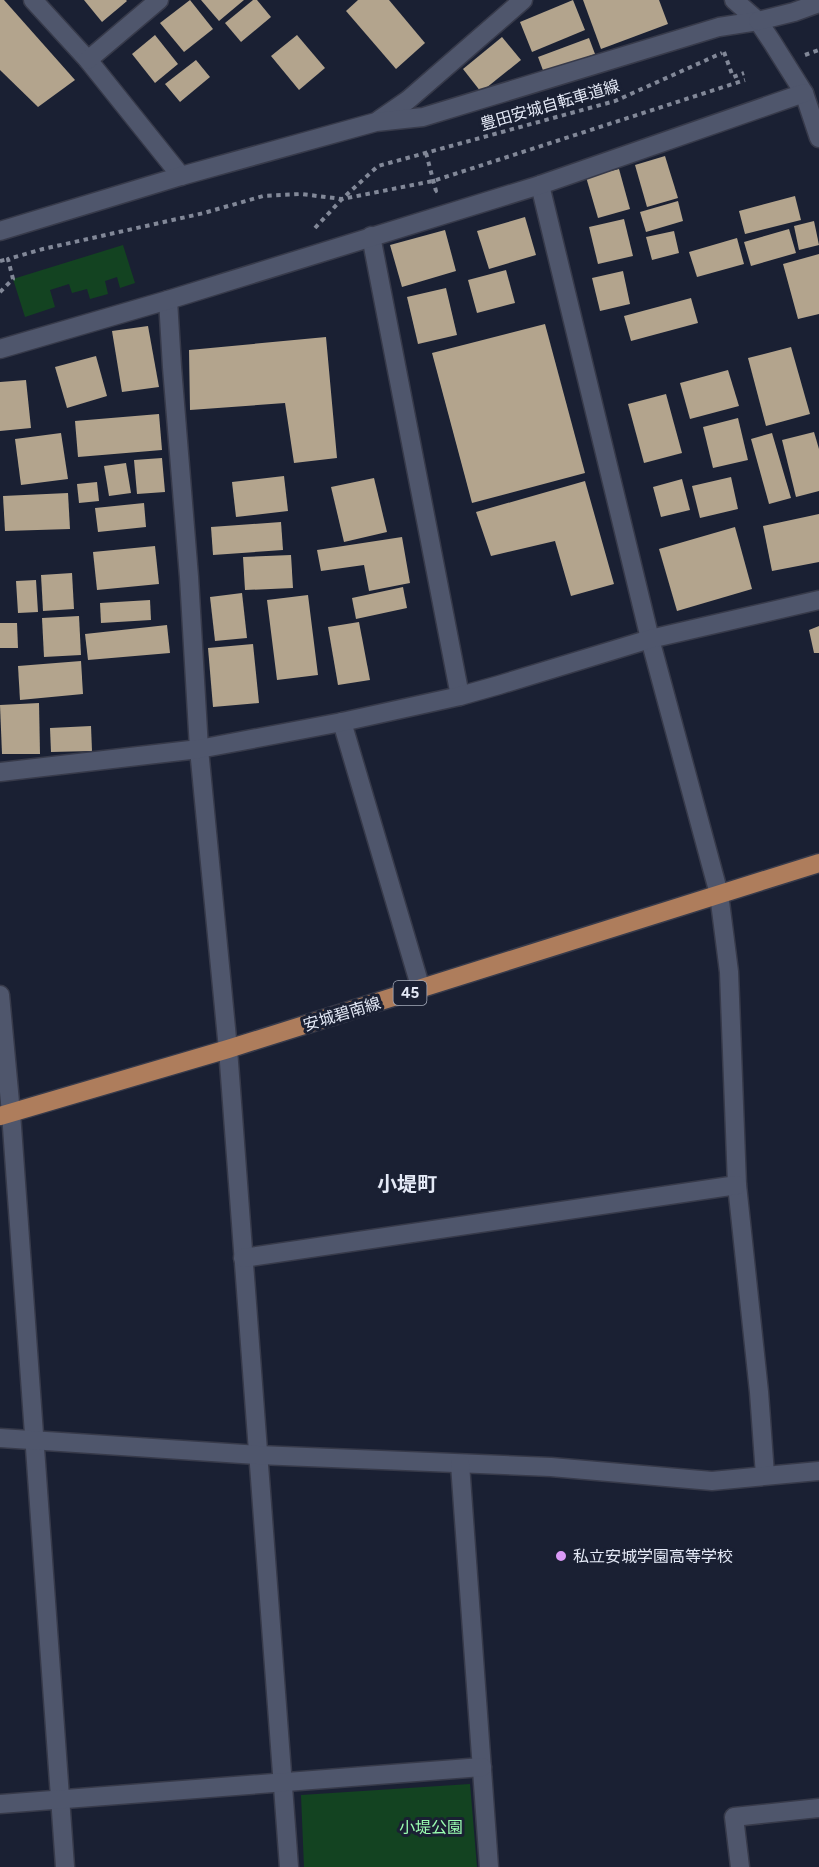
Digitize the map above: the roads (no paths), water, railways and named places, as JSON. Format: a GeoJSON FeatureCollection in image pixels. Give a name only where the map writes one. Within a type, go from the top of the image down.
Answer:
{"type":"FeatureCollection","features":[{"type":"Feature","properties":{"kind":"main road","name":"安城碧南線"},"geometry":{"type":"LineString","coordinates":[[5,1115],[228,1049],[819,863]]}},
{"type":"Feature","properties":{"kind":"street"},"geometry":{"type":"LineString","coordinates":[[33,0],[88,60],[181,176]]}},
{"type":"Feature","properties":{"kind":"street"},"geometry":{"type":"LineString","coordinates":[[88,60],[159,0]]}},
{"type":"Feature","properties":{"kind":"street"},"geometry":{"type":"LineString","coordinates":[[376,122],[408,100],[523,0]]}},
{"type":"Feature","properties":{"kind":"street"},"geometry":{"type":"LineString","coordinates":[[734,0],[758,21],[804,93],[819,138]]}},
{"type":"Feature","properties":{"kind":"street"},"geometry":{"type":"LineString","coordinates":[[0,231],[181,176],[376,122],[423,117],[719,27],[758,21],[819,3]]}},
{"type":"Feature","properties":{"kind":"street"},"geometry":{"type":"LineString","coordinates":[[0,350],[540,185],[804,93]]}},
{"type":"Feature","properties":{"kind":"street"},"geometry":{"type":"LineString","coordinates":[[540,185],[650,639],[719,894],[729,972],[737,1185],[759,1392],[765,1475]]}},
{"type":"Feature","properties":{"kind":"street"},"geometry":{"type":"LineString","coordinates":[[371,236],[460,696]]}},
{"type":"Feature","properties":{"kind":"street"},"geometry":{"type":"LineString","coordinates":[[168,300],[189,577],[199,748],[228,1049],[289,1867]]}},
{"type":"Feature","properties":{"kind":"street"},"geometry":{"type":"LineString","coordinates":[[0,772],[199,748],[342,722],[460,696],[650,639],[819,600]]}},
{"type":"Feature","properties":{"kind":"street"},"geometry":{"type":"LineString","coordinates":[[342,722],[421,989]]}},
{"type":"Feature","properties":{"kind":"street"},"geometry":{"type":"LineString","coordinates":[[0,995],[5,1115],[34,1440],[65,1867]]}},
{"type":"Feature","properties":{"kind":"street"},"geometry":{"type":"LineString","coordinates":[[243,1258],[737,1185]]}},
{"type":"Feature","properties":{"kind":"street"},"geometry":{"type":"LineString","coordinates":[[0,1438],[258,1455],[551,1467],[712,1481],[819,1471]]}},
{"type":"Feature","properties":{"kind":"street"},"geometry":{"type":"LineString","coordinates":[[460,1464],[489,1867]]}},
{"type":"Feature","properties":{"kind":"street"},"geometry":{"type":"LineString","coordinates":[[0,1804],[482,1767]]}},
{"type":"Feature","properties":{"kind":"street"},"geometry":{"type":"LineString","coordinates":[[740,1867],[734,1817],[819,1808]]}},
{"type":"Feature","properties":{"kind":"place","name":"私立安城学園高等学校"},"geometry":{"type":"Point","coordinates":[561,1556]}},
{"type":"Feature","properties":{"kind":"district","name":"小堤町"},"geometry":{"type":"Point","coordinates":[407,1184]}},
{"type":"Feature","properties":{"kind":"park label","name":"小堤公園"},"geometry":{"type":"Point","coordinates":[431,1827]}}]}
